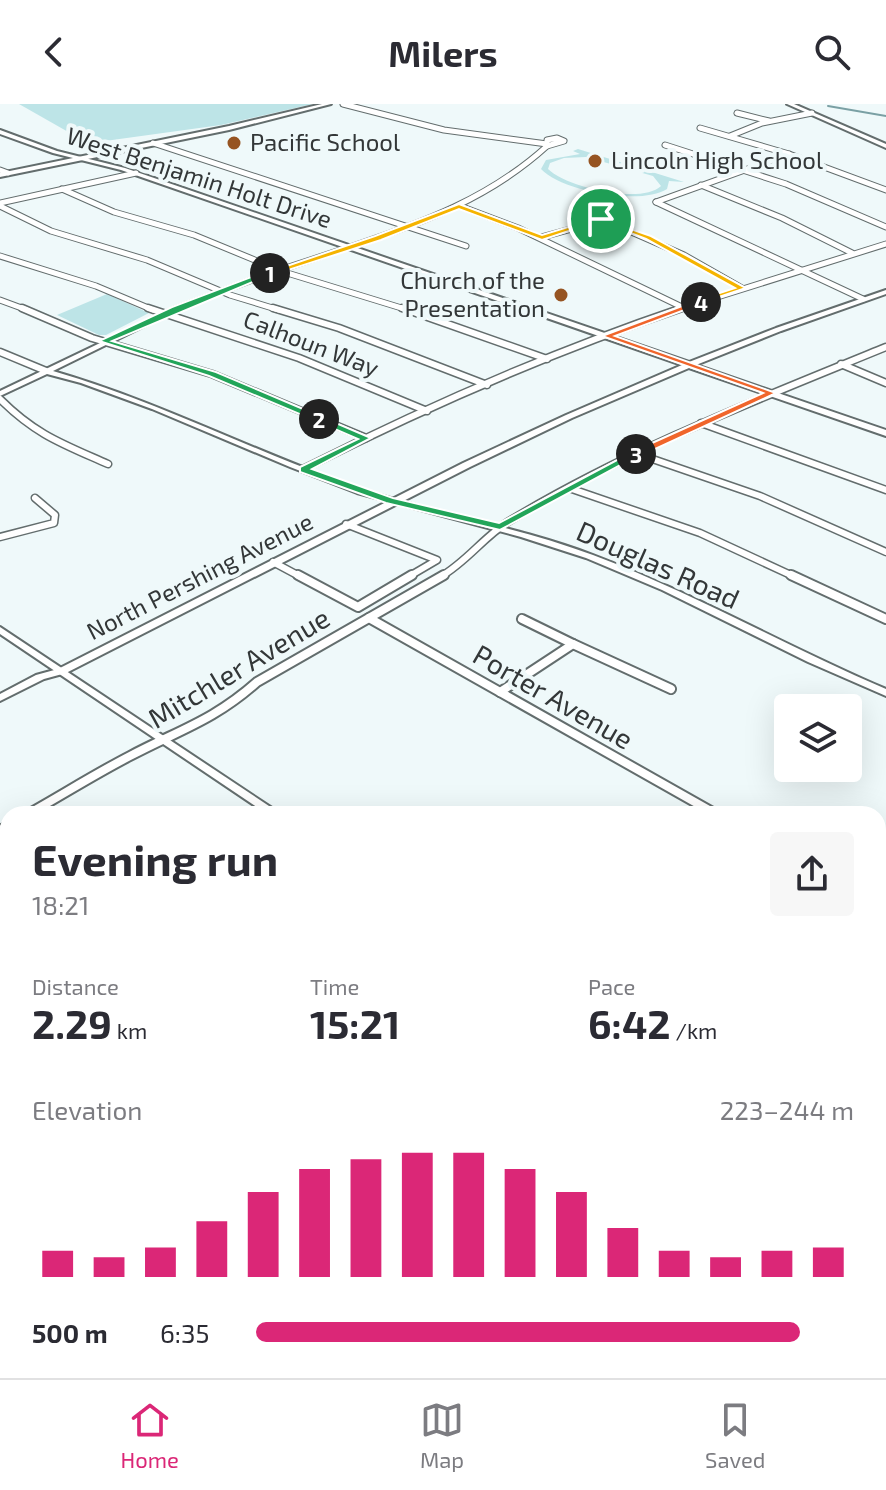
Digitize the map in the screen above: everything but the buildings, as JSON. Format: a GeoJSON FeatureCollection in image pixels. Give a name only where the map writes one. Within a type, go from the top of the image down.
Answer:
{"type":"FeatureCollection","features":[{"type":"Feature","properties":{"kind":"main road","name":"West Benjamin Holt Drive"},"geometry":{"type":"LineString","coordinates":[[0,132],[136,173],[886,433]]}},
{"type":"Feature","properties":{"kind":"main road","name":"North Pershing Avenue"},"geometry":{"type":"LineString","coordinates":[[0,707],[48,682],[62,671],[389,501],[532,431],[687,364],[886,292]]}},
{"type":"Feature","properties":{"kind":"main road","name":"North Pershing Avenue"},"geometry":{"type":"LineString","coordinates":[[0,698],[40,677],[62,671]]}},
{"type":"Feature","properties":{"kind":"street"},"geometry":{"type":"LineString","coordinates":[[0,172],[8,173],[153,143],[328,104]]}},
{"type":"Feature","properties":{"kind":"street"},"geometry":{"type":"LineString","coordinates":[[108,464],[43,436],[24,423],[0,396],[163,314],[459,206],[507,180],[547,145],[435,129],[343,104]]}},
{"type":"Feature","properties":{"kind":"street"},"geometry":{"type":"LineString","coordinates":[[790,104],[886,146]]}},
{"type":"Feature","properties":{"kind":"street"},"geometry":{"type":"LineString","coordinates":[[737,113],[769,121]]}},
{"type":"Feature","properties":{"kind":"street"},"geometry":{"type":"LineString","coordinates":[[730,136],[769,121],[812,113]]}},
{"type":"Feature","properties":{"kind":"street"},"geometry":{"type":"LineString","coordinates":[[700,128],[789,154],[886,190]]}},
{"type":"Feature","properties":{"kind":"street"},"geometry":{"type":"LineString","coordinates":[[153,143],[466,246]]}},
{"type":"Feature","properties":{"kind":"street"},"geometry":{"type":"LineString","coordinates":[[665,145],[746,170],[886,227]]}},
{"type":"Feature","properties":{"kind":"street"},"geometry":{"type":"LineString","coordinates":[[789,154],[656,202],[741,239],[798,270],[863,299]]}},
{"type":"Feature","properties":{"kind":"street"},"geometry":{"type":"LineString","coordinates":[[0,205],[136,173]]}},
{"type":"Feature","properties":{"kind":"street"},"geometry":{"type":"LineString","coordinates":[[701,185],[782,218],[853,253]]}},
{"type":"Feature","properties":{"kind":"street"},"geometry":{"type":"LineString","coordinates":[[62,189],[114,212],[220,244],[280,270],[391,304],[548,359]]}},
{"type":"Feature","properties":{"kind":"street"},"geometry":{"type":"LineString","coordinates":[[0,205],[51,231],[147,260],[220,291],[339,328],[487,385]]}},
{"type":"Feature","properties":{"kind":"street"},"geometry":{"type":"LineString","coordinates":[[459,206],[542,237],[630,284],[685,308]]}},
{"type":"Feature","properties":{"kind":"street"},"geometry":{"type":"LineString","coordinates":[[542,237],[601,219],[649,238],[742,288]]}},
{"type":"Feature","properties":{"kind":"street"},"geometry":{"type":"LineString","coordinates":[[303,469],[427,411],[607,336],[742,288],[886,244]]}},
{"type":"Feature","properties":{"kind":"street","name":"Calhoun Way"},"geometry":{"type":"LineString","coordinates":[[0,256],[96,286],[163,314],[299,358],[427,411]]}},
{"type":"Feature","properties":{"kind":"street"},"geometry":{"type":"LineString","coordinates":[[0,300],[104,341],[212,374],[366,438]]}},
{"type":"Feature","properties":{"kind":"street","name":"Mitchler Avenue"},"geometry":{"type":"LineString","coordinates":[[42,806],[132,755],[231,705],[257,682],[463,563],[500,527],[569,487],[701,423],[886,347]]}},
{"type":"Feature","properties":{"kind":"street","name":"Douglas Road"},"geometry":{"type":"LineString","coordinates":[[0,352],[46,371],[142,400],[303,469],[389,501],[554,543],[646,578],[794,652],[886,693]]}},
{"type":"Feature","properties":{"kind":"street"},"geometry":{"type":"LineString","coordinates":[[841,364],[886,383]]}},
{"type":"Feature","properties":{"kind":"street"},"geometry":{"type":"LineString","coordinates":[[701,423],[886,490]]}},
{"type":"Feature","properties":{"kind":"street"},"geometry":{"type":"LineString","coordinates":[[637,454],[760,496],[886,552]]}},
{"type":"Feature","properties":{"kind":"street"},"geometry":{"type":"LineString","coordinates":[[569,487],[700,533],[886,619]]}},
{"type":"Feature","properties":{"kind":"street"},"geometry":{"type":"LineString","coordinates":[[0,537],[54,523],[55,515],[35,498]]}},
{"type":"Feature","properties":{"kind":"street"},"geometry":{"type":"LineString","coordinates":[[273,562],[358,607],[437,560],[346,524]]}},
{"type":"Feature","properties":{"kind":"street","name":"Porter Avenue"},"geometry":{"type":"LineString","coordinates":[[369,618],[702,806]]}},
{"type":"Feature","properties":{"kind":"street"},"geometry":{"type":"LineString","coordinates":[[522,619],[671,689]]}},
{"type":"Feature","properties":{"kind":"street"},"geometry":{"type":"LineString","coordinates":[[0,630],[257,806]]}},
{"type":"Feature","properties":{"kind":"street"},"geometry":{"type":"LineString","coordinates":[[500,692],[573,644]]}},
{"type":"Feature","properties":{"kind":"shaded area"},"geometry":{"type":"Polygon","coordinates":[[[19,104],[313,104],[221,125],[105,141],[70,133],[19,104]]]}},
{"type":"Feature","properties":{"kind":"shaded area"},"geometry":{"type":"Polygon","coordinates":[[[578,149],[684,182],[669,181],[667,189],[655,194],[621,196],[565,184],[541,169],[546,160],[580,154],[573,151],[578,149]],[[586,157],[564,158],[550,163],[548,169],[570,182],[621,194],[637,194],[661,186],[653,176],[586,157]]]}},
{"type":"Feature","properties":{"kind":"shaded area"},"geometry":{"type":"Polygon","coordinates":[[[107,294],[149,313],[106,335],[99,335],[57,315],[107,294]]]}},
{"type":"Feature","properties":{"kind":"waterway"},"geometry":{"type":"LineString","coordinates":[[828,106],[886,116]]}},
{"type":"Feature","properties":{"kind":"place","name":"Pacific School"},"geometry":{"type":"Point","coordinates":[234,143]}},
{"type":"Feature","properties":{"kind":"place","name":"Lincoln High School"},"geometry":{"type":"Point","coordinates":[595,161]}},
{"type":"Feature","properties":{"kind":"place","name":"Church of the Presentation"},"geometry":{"type":"Point","coordinates":[561,295]}},
{"type":"Feature","properties":{"kind":"route"},"geometry":{"type":"LineString","coordinates":[[459,206],[542,237],[601,219],[684,255],[742,288],[607,336],[771,393],[569,487],[500,527],[389,501],[303,469],[366,438],[212,374],[104,341],[213,293],[378,238],[459,206]]}}]}
